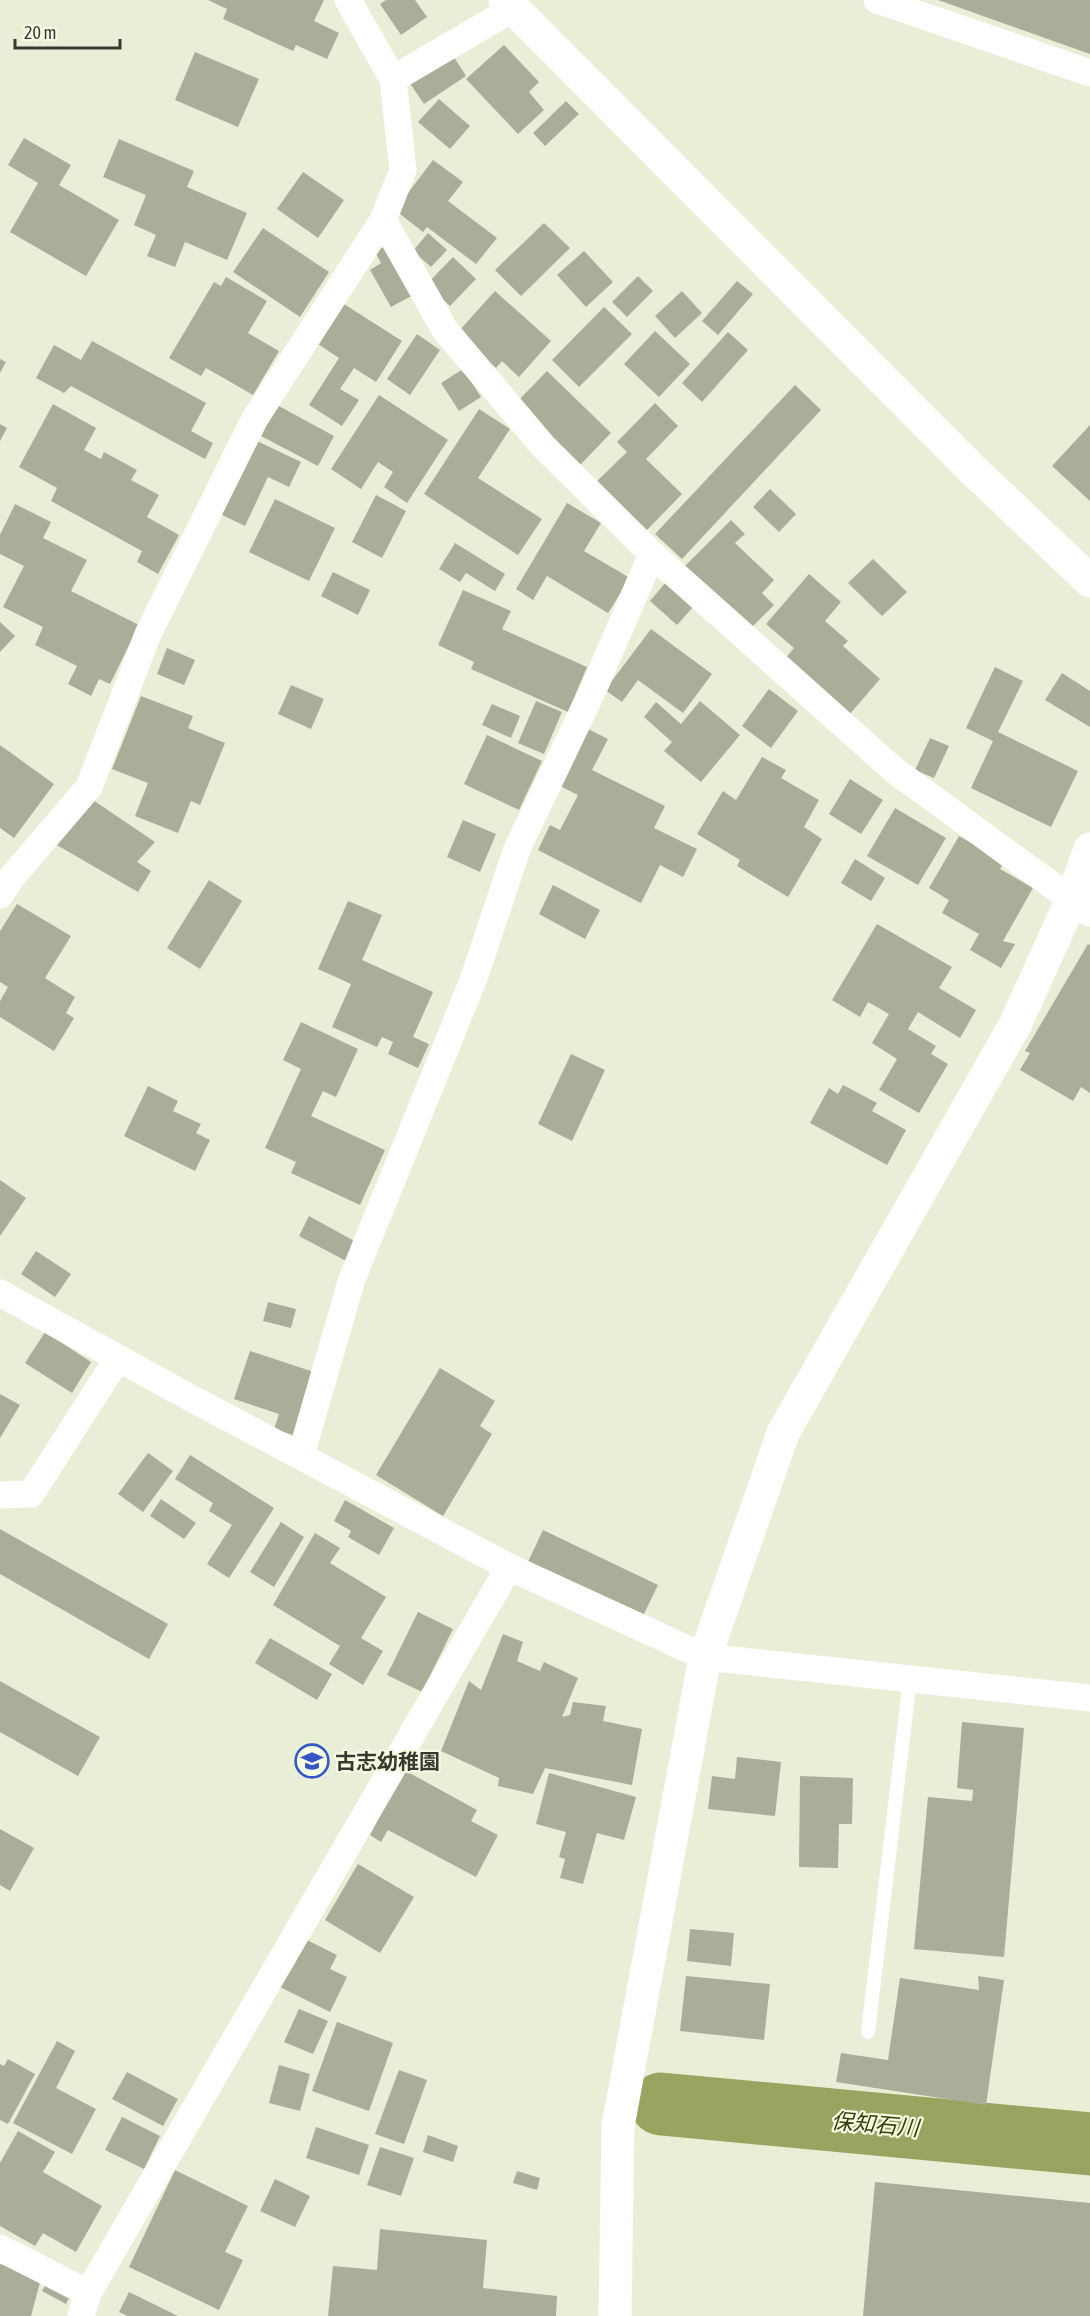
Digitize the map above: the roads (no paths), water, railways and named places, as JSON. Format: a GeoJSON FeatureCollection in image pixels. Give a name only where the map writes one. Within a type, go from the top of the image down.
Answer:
{"type":"FeatureCollection","features":[{"type":"Feature","properties":{"kind":"street"},"geometry":{"type":"LineString","coordinates":[[0,895],[12,877],[89,787],[148,634],[254,420],[383,220],[403,170],[393,79],[348,0]]}},
{"type":"Feature","properties":{"kind":"street"},"geometry":{"type":"LineString","coordinates":[[877,0],[1090,73]]}},
{"type":"Feature","properties":{"kind":"street"},"geometry":{"type":"LineString","coordinates":[[393,79],[509,4],[973,470],[1090,581]]}},
{"type":"Feature","properties":{"kind":"street"},"geometry":{"type":"LineString","coordinates":[[383,220],[445,330],[543,446],[652,555],[894,770],[1081,906]]}},
{"type":"Feature","properties":{"kind":"street"},"geometry":{"type":"LineString","coordinates":[[301,1455],[352,1279],[474,978],[517,849],[594,688],[652,555]]}},
{"type":"Feature","properties":{"kind":"street"},"geometry":{"type":"LineString","coordinates":[[615,2316],[618,2126],[705,1657],[783,1432],[1081,906],[1090,849]]}},
{"type":"Feature","properties":{"kind":"street"},"geometry":{"type":"LineString","coordinates":[[0,1293],[508,1567],[705,1657],[1090,1698]]}},
{"type":"Feature","properties":{"kind":"street"},"geometry":{"type":"LineString","coordinates":[[0,1495],[31,1494],[118,1358]]}},
{"type":"Feature","properties":{"kind":"street"},"geometry":{"type":"LineString","coordinates":[[0,2248],[85,2304],[508,1567]]}},
{"type":"Feature","properties":{"kind":"lane"},"geometry":{"type":"LineString","coordinates":[[868,2032],[910,1679]]}},
{"type":"Feature","properties":{"kind":"waterway","name":"保知石川"},"geometry":{"type":"LineString","coordinates":[[661,2104],[1090,2144]]}},
{"type":"Feature","properties":{"kind":"place","name":"古志幼稚園"},"geometry":{"type":"Point","coordinates":[312,1761]}}]}
